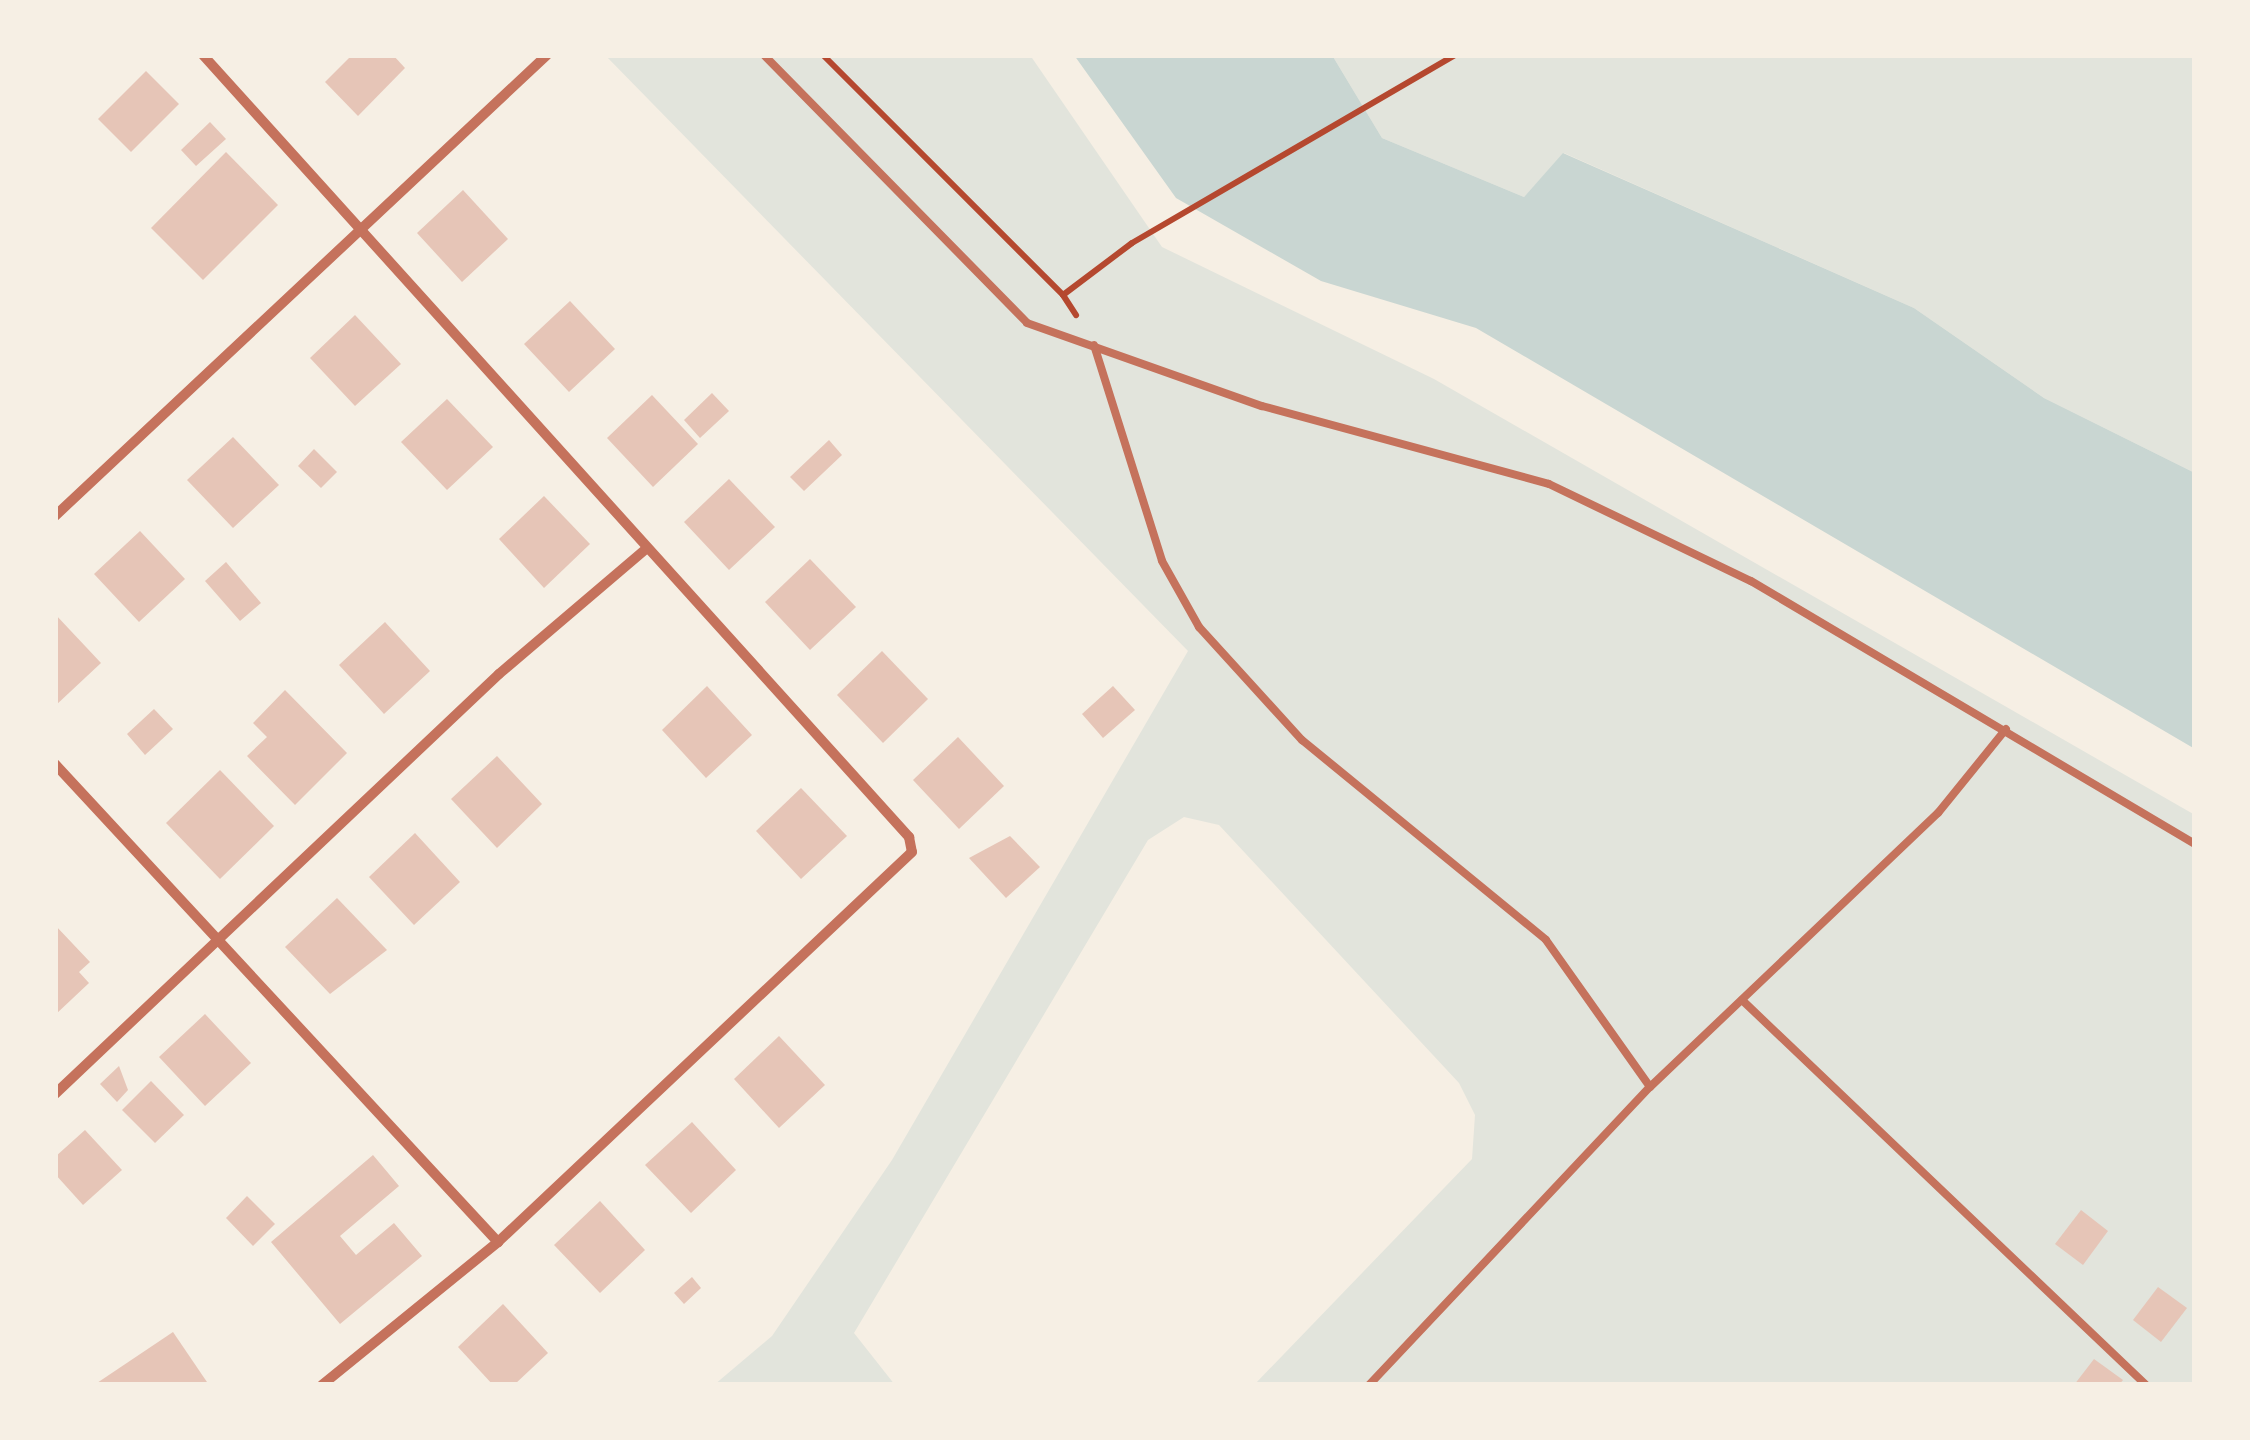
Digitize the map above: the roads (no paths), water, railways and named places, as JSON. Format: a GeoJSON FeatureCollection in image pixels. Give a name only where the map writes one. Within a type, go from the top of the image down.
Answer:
{"type":"FeatureCollection","features":[{"type":"Feature","properties":{"kind":"street"},"geometry":{"type":"LineString","coordinates":[[203,55],[909,837],[905,866],[498,1242],[322,1385]]}},
{"type":"Feature","properties":{"kind":"street"},"geometry":{"type":"LineString","coordinates":[[55,516],[547,55]]}},
{"type":"Feature","properties":{"kind":"street"},"geometry":{"type":"LineString","coordinates":[[55,1094],[216,941],[647,548]]}},
{"type":"Feature","properties":{"kind":"street"},"geometry":{"type":"LineString","coordinates":[[55,764],[498,1242]]}},
{"type":"Feature","properties":{"kind":"lane"},"geometry":{"type":"LineString","coordinates":[[764,55],[1027,323],[1262,406],[1549,484],[1751,581],[2195,844]]}},
{"type":"Feature","properties":{"kind":"lane"},"geometry":{"type":"LineString","coordinates":[[1094,345],[1162,561],[1199,627],[1302,740],[1546,940],[1650,1087]]}},
{"type":"Feature","properties":{"kind":"lane"},"geometry":{"type":"LineString","coordinates":[[1369,1385],[1650,1087],[1938,813],[2006,729]]}},
{"type":"Feature","properties":{"kind":"lane"},"geometry":{"type":"LineString","coordinates":[[1742,1000],[2146,1385]]}}]}
